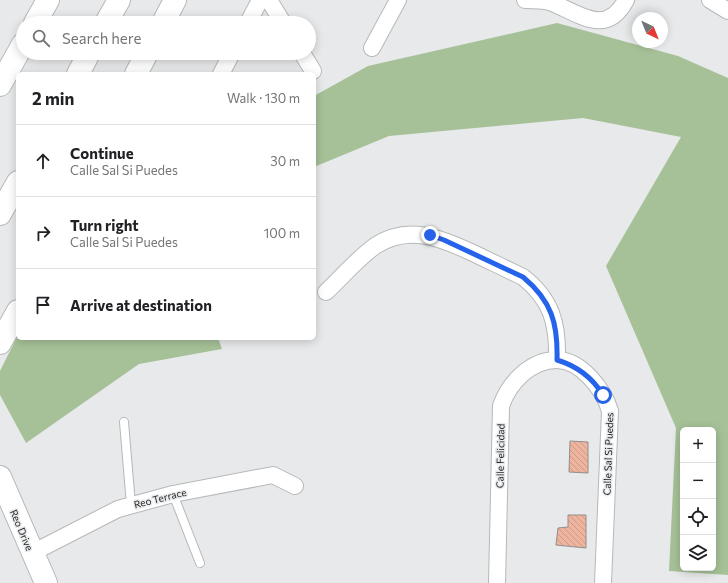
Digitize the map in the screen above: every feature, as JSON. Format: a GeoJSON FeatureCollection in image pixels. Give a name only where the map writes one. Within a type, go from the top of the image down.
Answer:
{"type":"FeatureCollection","features":[{"type":"Feature","properties":{"kind":"main road"},"geometry":{"type":"LineString","coordinates":[[39,16],[48,0]]}},
{"type":"Feature","properties":{"kind":"main road"},"geometry":{"type":"LineString","coordinates":[[110,16],[119,0]]}},
{"type":"Feature","properties":{"kind":"main road"},"geometry":{"type":"LineString","coordinates":[[167,16],[175,0]]}},
{"type":"Feature","properties":{"kind":"main road"},"geometry":{"type":"LineString","coordinates":[[0,85],[16,56]]}},
{"type":"Feature","properties":{"kind":"main road"},"geometry":{"type":"LineString","coordinates":[[79,72],[86,60]]}},
{"type":"Feature","properties":{"kind":"main road"},"geometry":{"type":"LineString","coordinates":[[137,72],[143,60]]}},
{"type":"Feature","properties":{"kind":"main road"},"geometry":{"type":"LineString","coordinates":[[0,214],[16,186]]}},
{"type":"Feature","properties":{"kind":"main road"},"geometry":{"type":"LineString","coordinates":[[0,343],[16,315]]}},
{"type":"Feature","properties":{"kind":"main road","name":"Reo Drive"},"geometry":{"type":"LineString","coordinates":[[0,477],[46,583]]}},
{"type":"Feature","properties":{"kind":"street"},"geometry":{"type":"LineString","coordinates":[[252,16],[260,0]]}},
{"type":"Feature","properties":{"kind":"street"},"geometry":{"type":"LineString","coordinates":[[269,0],[279,16]]}},
{"type":"Feature","properties":{"kind":"street"},"geometry":{"type":"LineString","coordinates":[[372,48],[398,0]]}},
{"type":"Feature","properties":{"kind":"street"},"geometry":{"type":"LineString","coordinates":[[525,0],[548,1],[590,20],[605,21],[620,12],[626,0]]}},
{"type":"Feature","properties":{"kind":"street"},"geometry":{"type":"LineString","coordinates":[[710,0],[728,11]]}},
{"type":"Feature","properties":{"kind":"street"},"geometry":{"type":"LineString","coordinates":[[222,72],[228,60]]}},
{"type":"Feature","properties":{"kind":"street"},"geometry":{"type":"LineString","coordinates":[[306,60],[313,71]]}},
{"type":"Feature","properties":{"kind":"street"},"geometry":{"type":"LineString","coordinates":[[326,292],[367,253],[385,241],[401,235],[418,234],[444,240],[523,277],[532,284],[547,302],[552,313],[558,338],[557,360]]}},
{"type":"Feature","properties":{"kind":"street","name":"Calle Felicidad"},"geometry":{"type":"LineString","coordinates":[[497,583],[501,406],[509,388],[523,373],[539,364],[557,360]]}},
{"type":"Feature","properties":{"kind":"street","name":"Calle Sal Si Puedes"},"geometry":{"type":"LineString","coordinates":[[557,360],[575,367],[591,378],[603,395],[610,411],[603,583]]}},
{"type":"Feature","properties":{"kind":"street","name":"Reo Terrace"},"geometry":{"type":"LineString","coordinates":[[32,552],[118,509],[173,494],[273,475],[295,486]]}},
{"type":"Feature","properties":{"kind":"lane"},"geometry":{"type":"LineString","coordinates":[[124,422],[131,505]]}},
{"type":"Feature","properties":{"kind":"lane"},"geometry":{"type":"LineString","coordinates":[[173,494],[200,563]]}},
{"type":"Feature","properties":{"kind":"green space"},"geometry":{"type":"Polygon","coordinates":[[[557,23],[632,43],[632,48],[649,48],[678,56],[728,78],[728,575],[669,571],[676,428],[606,266],[681,137],[583,118],[389,136],[316,166],[316,95],[368,66],[557,23]]]}},
{"type":"Feature","properties":{"kind":"green space"},"geometry":{"type":"Polygon","coordinates":[[[16,339],[219,340],[222,349],[139,364],[26,443],[0,395],[0,371],[16,339]]]}},
{"type":"Feature","properties":{"kind":"building"},"geometry":{"type":"Polygon","coordinates":[[[570,441],[588,442],[588,473],[569,472],[570,441]]]}},
{"type":"Feature","properties":{"kind":"building"},"geometry":{"type":"Polygon","coordinates":[[[568,515],[586,515],[586,548],[556,545],[558,528],[568,527],[568,515]]]}},
{"type":"Feature","properties":{"kind":"route"},"geometry":{"type":"LineString","coordinates":[[430,235],[444,240],[523,277],[532,284],[547,302],[556,325],[558,338],[557,360],[575,367],[591,378],[603,395]]}}]}
